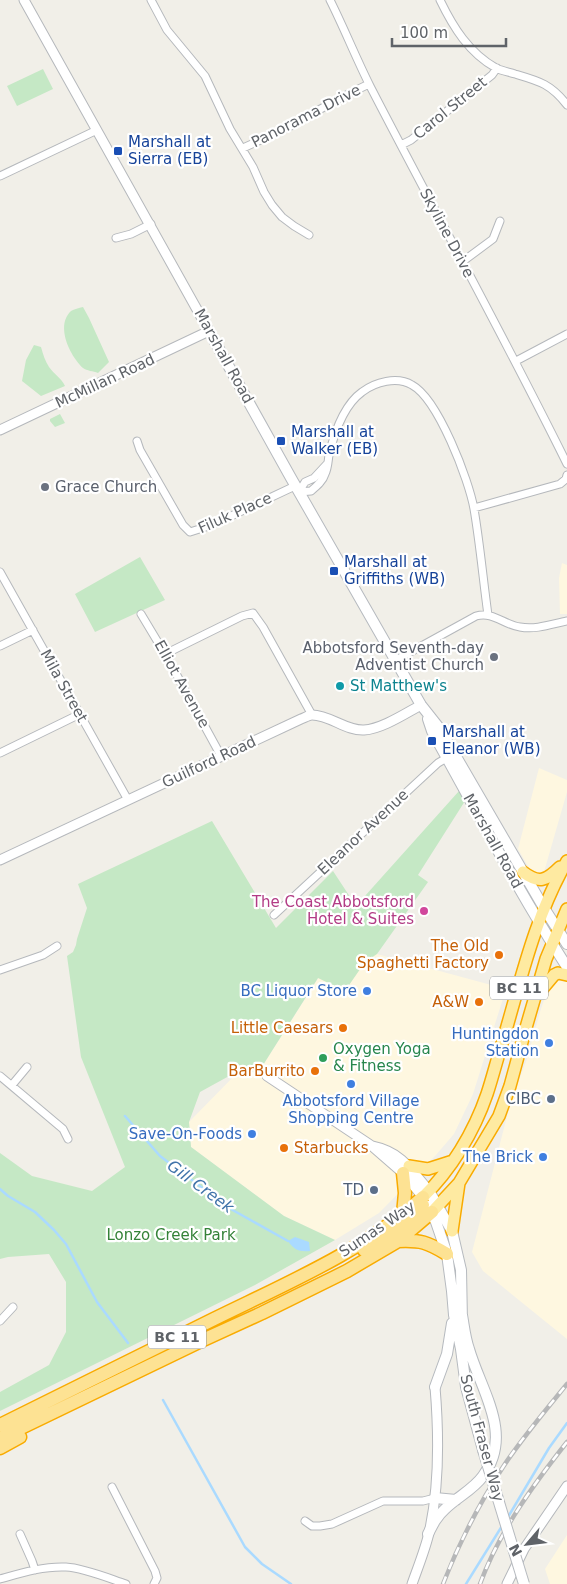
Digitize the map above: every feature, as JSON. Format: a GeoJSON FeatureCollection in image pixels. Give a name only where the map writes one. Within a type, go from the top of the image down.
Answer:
{"type":"FeatureCollection","features":[{"type":"Feature","properties":{"kind":"highway"},"geometry":{"type":"LineString","coordinates":[[523,872],[533,879],[540,880],[552,876],[567,861]]}},
{"type":"Feature","properties":{"kind":"highway","name":"Sumas Way"},"geometry":{"type":"LineString","coordinates":[[0,1438],[262,1313],[347,1270],[398,1241],[429,1202],[473,1126],[487,1095],[539,922],[550,894],[567,861]]}},
{"type":"Feature","properties":{"kind":"highway","name":"Sumas Way"},"geometry":{"type":"LineString","coordinates":[[0,1425],[289,1282],[366,1240],[403,1214],[429,1202],[459,1184],[499,1116],[510,1086],[546,959],[567,910]]}},
{"type":"Feature","properties":{"kind":"highway"},"geometry":{"type":"LineString","coordinates":[[535,997],[554,975],[558,973],[567,975]]}},
{"type":"Feature","properties":{"kind":"highway"},"geometry":{"type":"LineString","coordinates":[[403,1214],[406,1170],[428,1168],[453,1161]]}},
{"type":"Feature","properties":{"kind":"highway"},"geometry":{"type":"LineString","coordinates":[[452,1230],[459,1184]]}},
{"type":"Feature","properties":{"kind":"highway"},"geometry":{"type":"LineString","coordinates":[[262,1313],[385,1238],[411,1219],[429,1202]]}},
{"type":"Feature","properties":{"kind":"highway"},"geometry":{"type":"LineString","coordinates":[[398,1241],[416,1240],[424,1242],[447,1254]]}},
{"type":"Feature","properties":{"kind":"highway"},"geometry":{"type":"LineString","coordinates":[[0,1448],[38,1426],[122,1385],[184,1350]]}},
{"type":"Feature","properties":{"kind":"highway"},"geometry":{"type":"LineString","coordinates":[[0,1420],[54,1399]]}},
{"type":"Feature","properties":{"kind":"main road","name":"Marshall Road"},"geometry":{"type":"LineString","coordinates":[[209,331],[423,708],[432,731],[451,756],[567,944]]}},
{"type":"Feature","properties":{"kind":"main road","name":"Marshall Road"},"geometry":{"type":"LineString","coordinates":[[451,756],[510,873],[567,967]]}},
{"type":"Feature","properties":{"kind":"main road","name":"South Fraser Way"},"geometry":{"type":"LineString","coordinates":[[429,1202],[452,1230],[462,1270],[458,1315]]}},
{"type":"Feature","properties":{"kind":"main road","name":"South Fraser Way"},"geometry":{"type":"LineString","coordinates":[[429,1202],[447,1254],[452,1291],[458,1315],[466,1387],[524,1584]]}},
{"type":"Feature","properties":{"kind":"main road"},"geometry":{"type":"LineString","coordinates":[[435,1387],[458,1315]]}},
{"type":"Feature","properties":{"kind":"main road"},"geometry":{"type":"LineString","coordinates":[[428,1534],[435,1520],[445,1509],[470,1491],[483,1477],[493,1458],[497,1438],[495,1422],[458,1315]]}},
{"type":"Feature","properties":{"kind":"main road"},"geometry":{"type":"LineString","coordinates":[[435,1498],[456,1500]]}},
{"type":"Feature","properties":{"kind":"street","name":"Marshall Road"},"geometry":{"type":"LineString","coordinates":[[24,0],[209,331]]}},
{"type":"Feature","properties":{"kind":"street","name":"Panorama Drive"},"geometry":{"type":"LineString","coordinates":[[151,0],[167,30],[205,76],[230,129],[272,205],[282,217],[309,235]]}},
{"type":"Feature","properties":{"kind":"street","name":"Skyline Drive"},"geometry":{"type":"LineString","coordinates":[[330,0],[369,84],[516,361],[567,464]]}},
{"type":"Feature","properties":{"kind":"street"},"geometry":{"type":"LineString","coordinates":[[440,0],[461,38],[484,59],[497,68],[540,82],[552,88],[567,104]]}},
{"type":"Feature","properties":{"kind":"street","name":"Carol Street"},"geometry":{"type":"LineString","coordinates":[[401,145],[426,128],[492,75],[497,68]]}},
{"type":"Feature","properties":{"kind":"street","name":"Panorama Drive"},"geometry":{"type":"LineString","coordinates":[[242,148],[287,128],[369,84]]}},
{"type":"Feature","properties":{"kind":"street"},"geometry":{"type":"LineString","coordinates":[[0,176],[97,130]]}},
{"type":"Feature","properties":{"kind":"street"},"geometry":{"type":"LineString","coordinates":[[462,262],[493,239],[500,221]]}},
{"type":"Feature","properties":{"kind":"street"},"geometry":{"type":"LineString","coordinates":[[116,238],[131,234],[150,224]]}},
{"type":"Feature","properties":{"kind":"street","name":"McMillan Road"},"geometry":{"type":"LineString","coordinates":[[0,430],[209,331]]}},
{"type":"Feature","properties":{"kind":"street"},"geometry":{"type":"LineString","coordinates":[[516,361],[567,334]]}},
{"type":"Feature","properties":{"kind":"street"},"geometry":{"type":"LineString","coordinates":[[297,489],[305,482],[314,478],[327,464],[336,432],[347,408],[362,392],[376,384],[389,381],[400,380],[412,385],[422,392],[434,409],[462,468],[474,508],[488,614]]}},
{"type":"Feature","properties":{"kind":"street","name":"Filuk Place"},"geometry":{"type":"LineString","coordinates":[[137,441],[180,521],[190,532],[212,525],[297,489]]}},
{"type":"Feature","properties":{"kind":"street"},"geometry":{"type":"LineString","coordinates":[[474,508],[560,484],[566,479],[567,475]]}},
{"type":"Feature","properties":{"kind":"street","name":"Mila Street"},"geometry":{"type":"LineString","coordinates":[[0,572],[128,800]]}},
{"type":"Feature","properties":{"kind":"street"},"geometry":{"type":"LineString","coordinates":[[165,654],[242,616],[253,613],[263,627],[312,715],[364,730],[381,726],[423,708]]}},
{"type":"Feature","properties":{"kind":"street","name":"Elliot Avenue"},"geometry":{"type":"LineString","coordinates":[[141,614],[222,756]]}},
{"type":"Feature","properties":{"kind":"street"},"geometry":{"type":"LineString","coordinates":[[396,660],[476,616],[488,614],[513,625],[530,628],[567,621]]}},
{"type":"Feature","properties":{"kind":"street"},"geometry":{"type":"LineString","coordinates":[[0,646],[33,630]]}},
{"type":"Feature","properties":{"kind":"street"},"geometry":{"type":"LineString","coordinates":[[0,753],[80,714]]}},
{"type":"Feature","properties":{"kind":"street","name":"Guilford Road"},"geometry":{"type":"LineString","coordinates":[[0,860],[288,724],[312,715]]}},
{"type":"Feature","properties":{"kind":"street","name":"Eleanor Avenue"},"geometry":{"type":"LineString","coordinates":[[274,915],[438,763],[451,756]]}},
{"type":"Feature","properties":{"kind":"street"},"geometry":{"type":"LineString","coordinates":[[0,970],[43,955],[57,946]]}},
{"type":"Feature","properties":{"kind":"street"},"geometry":{"type":"LineString","coordinates":[[12,1085],[27,1067]]}},
{"type":"Feature","properties":{"kind":"street"},"geometry":{"type":"LineString","coordinates":[[0,1076],[63,1129],[68,1139]]}},
{"type":"Feature","properties":{"kind":"street","name":"South Fraser Way"},"geometry":{"type":"LineString","coordinates":[[267,1076],[372,1146],[382,1156],[406,1170],[429,1202]]}},
{"type":"Feature","properties":{"kind":"street"},"geometry":{"type":"LineString","coordinates":[[0,1320],[13,1307]]}},
{"type":"Feature","properties":{"kind":"street"},"geometry":{"type":"LineString","coordinates":[[412,1584],[428,1534],[435,1498],[438,1458],[435,1387]]}},
{"type":"Feature","properties":{"kind":"street"},"geometry":{"type":"LineString","coordinates":[[507,1584],[524,1549],[567,1486]]}},
{"type":"Feature","properties":{"kind":"street"},"geometry":{"type":"LineString","coordinates":[[112,1487],[155,1571],[157,1578],[154,1584]]}},
{"type":"Feature","properties":{"kind":"street"},"geometry":{"type":"LineString","coordinates":[[306,1521],[312,1526],[332,1524],[383,1501],[423,1501],[435,1498]]}},
{"type":"Feature","properties":{"kind":"street"},"geometry":{"type":"LineString","coordinates":[[20,1534],[32,1560],[34,1570]]}},
{"type":"Feature","properties":{"kind":"street"},"geometry":{"type":"LineString","coordinates":[[0,1579],[34,1570],[65,1567],[75,1568],[126,1584]]}},
{"type":"Feature","properties":{"kind":"shaded area"},"geometry":{"type":"Polygon","coordinates":[[[562,563],[567,565],[567,614],[560,614],[559,578],[562,563]]]}},
{"type":"Feature","properties":{"kind":"shaded area"},"geometry":{"type":"Polygon","coordinates":[[[539,768],[567,780],[567,792],[544,872],[535,873],[529,868],[518,849],[539,768]]]}},
{"type":"Feature","properties":{"kind":"shaded area","name":"Abbotsford Village Shopping Centre"},"geometry":{"type":"Polygon","coordinates":[[[340,944],[506,989],[473,1094],[454,1134],[379,1213],[335,1240],[284,1216],[191,1147],[189,1122],[240,1070],[258,1073],[340,944]]]}},
{"type":"Feature","properties":{"kind":"shaded area"},"geometry":{"type":"Polygon","coordinates":[[[553,981],[567,982],[567,1339],[483,1271],[472,1252],[511,1101],[527,1059],[548,988],[553,981]]]}},
{"type":"Feature","properties":{"kind":"shaded area"},"geometry":{"type":"Polygon","coordinates":[[[567,1535],[567,1584],[550,1584],[545,1569],[567,1535]]]}},
{"type":"Feature","properties":{"kind":"green space"},"geometry":{"type":"Polygon","coordinates":[[[43,69],[53,89],[17,106],[7,86],[43,69]]]}},
{"type":"Feature","properties":{"kind":"green space"},"geometry":{"type":"Polygon","coordinates":[[[83,307],[109,362],[98,373],[86,370],[78,363],[66,341],[64,325],[66,317],[71,311],[83,307]]]}},
{"type":"Feature","properties":{"kind":"green space"},"geometry":{"type":"Polygon","coordinates":[[[34,345],[41,347],[49,367],[65,386],[41,396],[22,381],[26,360],[34,345]]]}},
{"type":"Feature","properties":{"kind":"green space"},"geometry":{"type":"Polygon","coordinates":[[[60,414],[65,423],[55,427],[50,419],[60,414]]]}},
{"type":"Feature","properties":{"kind":"green space"},"geometry":{"type":"Polygon","coordinates":[[[140,557],[165,600],[95,632],[75,594],[140,557]]]}},
{"type":"Feature","properties":{"kind":"green space","name":"Lonzo Creek Park"},"geometry":{"type":"Polygon","coordinates":[[[459,791],[465,801],[418,875],[428,882],[377,954],[365,962],[345,991],[318,978],[258,1073],[240,1070],[200,1092],[189,1122],[191,1147],[284,1216],[335,1240],[255,1285],[0,1411],[0,1392],[49,1365],[66,1332],[66,1282],[49,1254],[0,1259],[0,1153],[32,1176],[92,1191],[125,1167],[81,1057],[67,956],[73,952],[76,945],[87,908],[78,884],[212,821],[276,928],[333,871],[356,906],[459,791]]]}},
{"type":"Feature","properties":{"kind":"water"},"geometry":{"type":"Polygon","coordinates":[[[295,1237],[309,1242],[310,1251],[300,1251],[292,1246],[288,1241],[295,1237]]]}},
{"type":"Feature","properties":{"kind":"waterway","name":"Gill Creek"},"geometry":{"type":"LineString","coordinates":[[125,1116],[160,1156],[229,1208],[288,1241]]}},
{"type":"Feature","properties":{"kind":"waterway"},"geometry":{"type":"LineString","coordinates":[[0,1189],[35,1212],[66,1244],[97,1302],[128,1343]]}},
{"type":"Feature","properties":{"kind":"waterway"},"geometry":{"type":"LineString","coordinates":[[163,1400],[245,1547],[262,1564],[291,1584]]}},
{"type":"Feature","properties":{"kind":"waterway"},"geometry":{"type":"LineString","coordinates":[[508,1517],[549,1448],[567,1423]]}},
{"type":"Feature","properties":{"kind":"waterway"},"geometry":{"type":"LineString","coordinates":[[466,1584],[502,1526]]}},
{"type":"Feature","properties":{"kind":"railway"},"geometry":{"type":"LineString","coordinates":[[443,1584],[463,1539],[494,1481],[518,1446],[567,1384]]}},
{"type":"Feature","properties":{"kind":"railway"},"geometry":{"type":"LineString","coordinates":[[480,1584],[497,1546],[518,1510],[567,1442]]}},
{"type":"Feature","properties":{"kind":"place","name":"Marshall at Sierra (EB)"},"geometry":{"type":"Point","coordinates":[118,151]}},
{"type":"Feature","properties":{"kind":"place","name":"Marshall at Walker (EB)"},"geometry":{"type":"Point","coordinates":[281,441]}},
{"type":"Feature","properties":{"kind":"place","name":"Grace Church"},"geometry":{"type":"Point","coordinates":[45,487]}},
{"type":"Feature","properties":{"kind":"place","name":"Marshall at Griffiths (WB)"},"geometry":{"type":"Point","coordinates":[334,571]}},
{"type":"Feature","properties":{"kind":"place","name":"Abbotsford Seventh-day Adventist Church"},"geometry":{"type":"Point","coordinates":[494,657]}},
{"type":"Feature","properties":{"kind":"place","name":"St Matthew's"},"geometry":{"type":"Point","coordinates":[340,686]}},
{"type":"Feature","properties":{"kind":"place","name":"Marshall at Eleanor (WB)"},"geometry":{"type":"Point","coordinates":[432,741]}},
{"type":"Feature","properties":{"kind":"place","name":"The Coast Abbotsford Hotel & Suites"},"geometry":{"type":"Point","coordinates":[424,911]}},
{"type":"Feature","properties":{"kind":"place","name":"The Old Spaghetti Factory"},"geometry":{"type":"Point","coordinates":[499,955]}},
{"type":"Feature","properties":{"kind":"place","name":"BC Liquor Store"},"geometry":{"type":"Point","coordinates":[367,991]}},
{"type":"Feature","properties":{"kind":"place","name":"A&W"},"geometry":{"type":"Point","coordinates":[479,1002]}},
{"type":"Feature","properties":{"kind":"place","name":"Little Caesars"},"geometry":{"type":"Point","coordinates":[343,1028]}},
{"type":"Feature","properties":{"kind":"place","name":"Huntingdon Station"},"geometry":{"type":"Point","coordinates":[549,1043]}},
{"type":"Feature","properties":{"kind":"place","name":"Oxygen Yoga & Fitness"},"geometry":{"type":"Point","coordinates":[323,1058]}},
{"type":"Feature","properties":{"kind":"place","name":"BarBurrito"},"geometry":{"type":"Point","coordinates":[315,1071]}},
{"type":"Feature","properties":{"kind":"place","name":"Abbotsford Village Shopping Centre"},"geometry":{"type":"Point","coordinates":[351,1084]}},
{"type":"Feature","properties":{"kind":"place","name":"CIBC"},"geometry":{"type":"Point","coordinates":[551,1099]}},
{"type":"Feature","properties":{"kind":"place","name":"Save-On-Foods"},"geometry":{"type":"Point","coordinates":[252,1134]}},
{"type":"Feature","properties":{"kind":"place","name":"Starbucks"},"geometry":{"type":"Point","coordinates":[284,1148]}},
{"type":"Feature","properties":{"kind":"place","name":"The Brick"},"geometry":{"type":"Point","coordinates":[543,1157]}},
{"type":"Feature","properties":{"kind":"place","name":"TD"},"geometry":{"type":"Point","coordinates":[374,1190]}}]}
